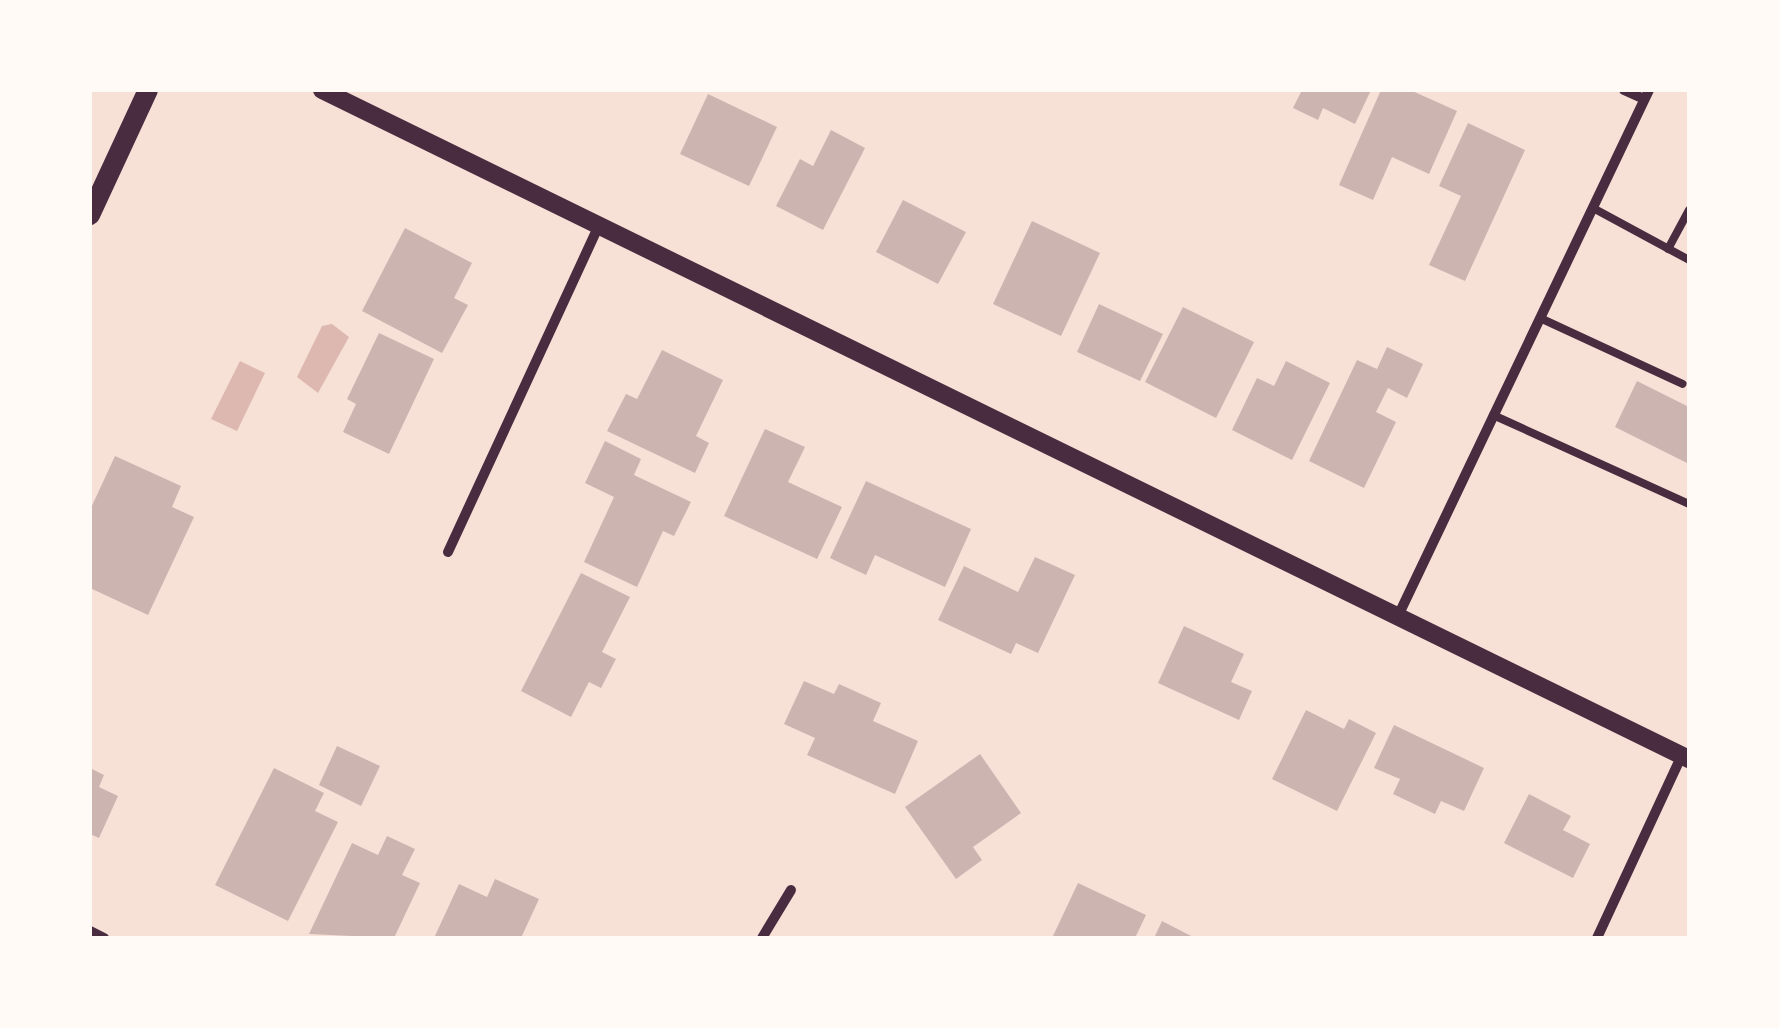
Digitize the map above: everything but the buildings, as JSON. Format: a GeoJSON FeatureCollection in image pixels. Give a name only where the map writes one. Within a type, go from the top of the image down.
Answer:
{"type":"FeatureCollection","features":[{"type":"Feature","properties":{"kind":"main road"},"geometry":{"type":"LineString","coordinates":[[90,216],[148,90]]}},
{"type":"Feature","properties":{"kind":"street"},"geometry":{"type":"LineString","coordinates":[[322,90],[1685,757],[1597,938]]}},
{"type":"Feature","properties":{"kind":"street"},"geometry":{"type":"LineString","coordinates":[[1398,616],[1646,95],[1624,90]]}},
{"type":"Feature","properties":{"kind":"street"},"geometry":{"type":"LineString","coordinates":[[448,552],[599,225]]}},
{"type":"Feature","properties":{"kind":"street"},"geometry":{"type":"LineString","coordinates":[[762,938],[791,890]]}},
{"type":"Feature","properties":{"kind":"street"},"geometry":{"type":"LineString","coordinates":[[90,931],[104,938]]}},
{"type":"Feature","properties":{"kind":"lane"},"geometry":{"type":"LineString","coordinates":[[1592,208],[1689,260]]}},
{"type":"Feature","properties":{"kind":"lane"},"geometry":{"type":"LineString","coordinates":[[1668,249],[1689,210]]}},
{"type":"Feature","properties":{"kind":"lane"},"geometry":{"type":"LineString","coordinates":[[1540,318],[1683,384]]}},
{"type":"Feature","properties":{"kind":"lane"},"geometry":{"type":"LineString","coordinates":[[1494,415],[1689,504]]}},
{"type":"Feature","properties":{"kind":"shaded area"},"geometry":{"type":"Polygon","coordinates":[[[332,324],[349,337],[318,393],[297,377],[322,326],[332,324]]]}},
{"type":"Feature","properties":{"kind":"shaded area"},"geometry":{"type":"Polygon","coordinates":[[[240,361],[265,373],[237,431],[211,419],[240,361]]]}}]}
